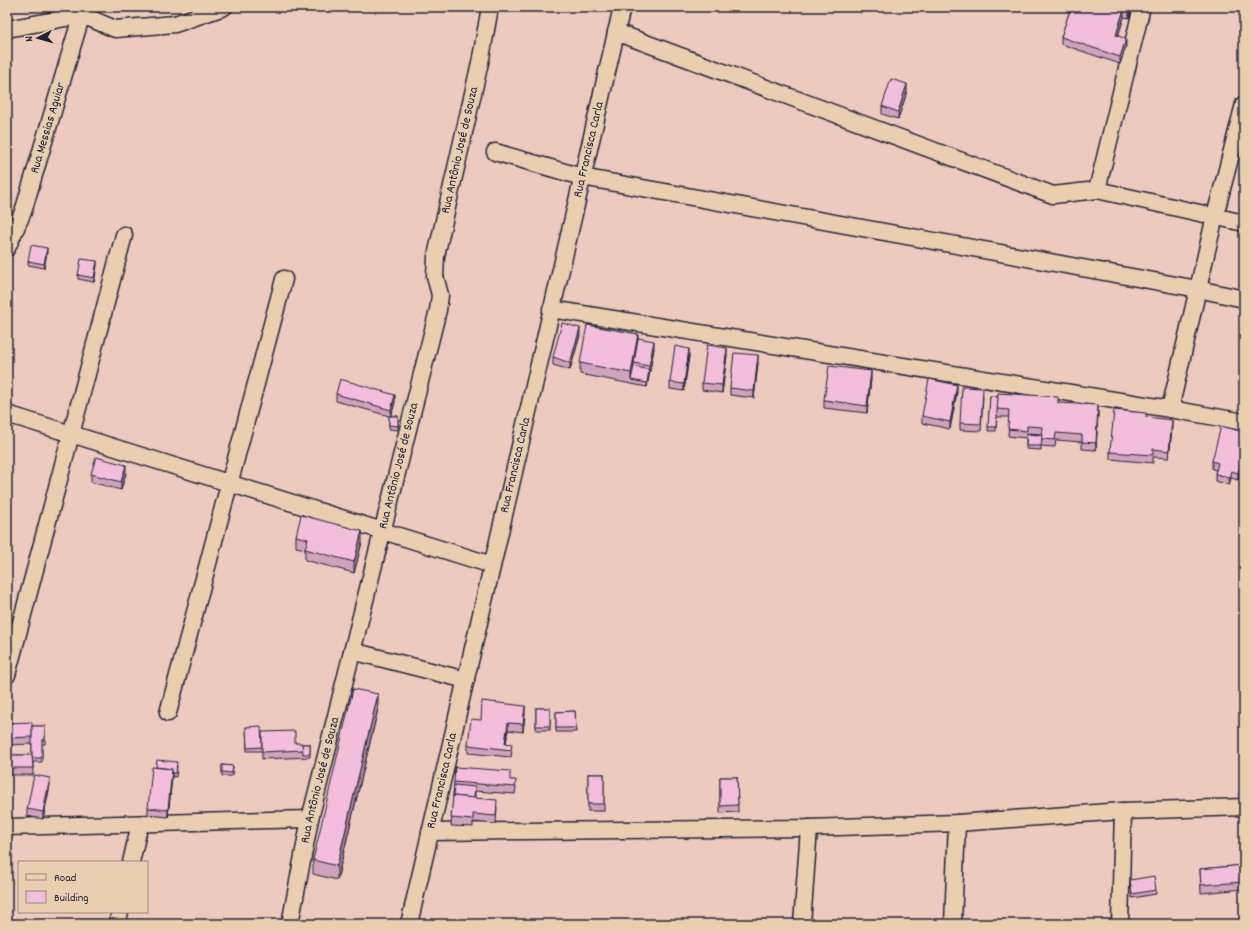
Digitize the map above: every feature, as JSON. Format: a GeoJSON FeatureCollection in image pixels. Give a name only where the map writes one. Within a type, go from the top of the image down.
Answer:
{"type":"FeatureCollection","features":[{"type":"Feature","properties":{"kind":"street"},"geometry":{"type":"LineString","coordinates":[[7,29],[83,11],[115,29],[175,24],[224,7]]}},
{"type":"Feature","properties":{"kind":"street","name":"Rua Antônio José de Souza"},"geometry":{"type":"LineString","coordinates":[[290,924],[310,819],[438,310],[440,295],[435,276],[436,256],[481,58],[490,7]]}},
{"type":"Feature","properties":{"kind":"street","name":"Rua Francisca Carla"},"geometry":{"type":"LineString","coordinates":[[409,924],[622,7]]}},
{"type":"Feature","properties":{"kind":"street"},"geometry":{"type":"LineString","coordinates":[[1097,190],[1142,7]]}},
{"type":"Feature","properties":{"kind":"street","name":"Rua Messias Aguiar"},"geometry":{"type":"LineString","coordinates":[[7,248],[15,213],[83,11]]}},
{"type":"Feature","properties":{"kind":"street"},"geometry":{"type":"LineString","coordinates":[[616,32],[1053,195],[1097,190],[1244,223]]}},
{"type":"Feature","properties":{"kind":"street"},"geometry":{"type":"LineString","coordinates":[[1170,409],[1215,216],[1244,104]]}},
{"type":"Feature","properties":{"kind":"street"},"geometry":{"type":"LineString","coordinates":[[496,152],[582,177],[1198,289],[1244,299]]}},
{"type":"Feature","properties":{"kind":"street"},"geometry":{"type":"LineString","coordinates":[[7,675],[124,235]]}},
{"type":"Feature","properties":{"kind":"street"},"geometry":{"type":"LineString","coordinates":[[168,712],[284,280]]}},
{"type":"Feature","properties":{"kind":"street"},"geometry":{"type":"LineString","coordinates":[[552,309],[1244,422]]}},
{"type":"Feature","properties":{"kind":"street"},"geometry":{"type":"LineString","coordinates":[[7,414],[492,565]]}},
{"type":"Feature","properties":{"kind":"street"},"geometry":{"type":"LineString","coordinates":[[352,651],[466,680]]}},
{"type":"Feature","properties":{"kind":"street"},"geometry":{"type":"LineString","coordinates":[[430,832],[809,828],[957,823],[1123,811],[1244,807]]}},
{"type":"Feature","properties":{"kind":"street"},"geometry":{"type":"LineString","coordinates":[[1120,924],[1123,811]]}},
{"type":"Feature","properties":{"kind":"street"},"geometry":{"type":"LineString","coordinates":[[7,827],[310,819]]}},
{"type":"Feature","properties":{"kind":"street"},"geometry":{"type":"LineString","coordinates":[[953,924],[957,823]]}},
{"type":"Feature","properties":{"kind":"street"},"geometry":{"type":"LineString","coordinates":[[131,861],[140,824]]}},
{"type":"Feature","properties":{"kind":"street"},"geometry":{"type":"LineString","coordinates":[[802,924],[809,828]]}},
{"type":"Feature","properties":{"kind":"street"},"geometry":{"type":"LineString","coordinates":[[117,924],[120,913]]}},
{"type":"Feature","properties":{"kind":"building"},"geometry":{"type":"Polygon","coordinates":[[[1071,7],[1130,7],[1129,11],[1124,9],[1116,35],[1126,39],[1120,57],[1061,37],[1071,7]]]}},
{"type":"Feature","properties":{"kind":"building"},"geometry":{"type":"Polygon","coordinates":[[[891,79],[907,84],[898,112],[882,106],[891,79]]]}},
{"type":"Feature","properties":{"kind":"building"},"geometry":{"type":"Polygon","coordinates":[[[31,245],[47,248],[44,264],[28,261],[31,245]]]}},
{"type":"Feature","properties":{"kind":"building"},"geometry":{"type":"Polygon","coordinates":[[[81,259],[97,261],[94,278],[78,275],[81,259]]]}},
{"type":"Feature","properties":{"kind":"building"},"geometry":{"type":"Polygon","coordinates":[[[562,323],[580,328],[570,363],[553,357],[562,323]]]}},
{"type":"Feature","properties":{"kind":"building"},"geometry":{"type":"Polygon","coordinates":[[[587,325],[638,334],[631,373],[580,363],[587,325]]]}},
{"type":"Feature","properties":{"kind":"building"},"geometry":{"type":"Polygon","coordinates":[[[638,338],[654,341],[649,366],[634,363],[638,338]]]}},
{"type":"Feature","properties":{"kind":"building"},"geometry":{"type":"Polygon","coordinates":[[[707,345],[727,348],[722,385],[702,383],[707,345]]]}},
{"type":"Feature","properties":{"kind":"building"},"geometry":{"type":"Polygon","coordinates":[[[675,346],[689,349],[684,384],[670,382],[675,346]]]}},
{"type":"Feature","properties":{"kind":"building"},"geometry":{"type":"Polygon","coordinates":[[[734,353],[758,355],[754,391],[730,388],[734,353]]]}},
{"type":"Feature","properties":{"kind":"building"},"geometry":{"type":"Polygon","coordinates":[[[634,366],[649,370],[647,383],[631,380],[634,366]]]}},
{"type":"Feature","properties":{"kind":"building"},"geometry":{"type":"Polygon","coordinates":[[[829,366],[871,371],[867,406],[824,400],[829,366]]]}},
{"type":"Feature","properties":{"kind":"building"},"geometry":{"type":"Polygon","coordinates":[[[340,379],[395,395],[391,410],[336,394],[340,379]]]}},
{"type":"Feature","properties":{"kind":"building"},"geometry":{"type":"Polygon","coordinates":[[[929,379],[957,385],[950,422],[922,416],[929,379]]]}},
{"type":"Feature","properties":{"kind":"building"},"geometry":{"type":"Polygon","coordinates":[[[962,387],[983,388],[981,424],[960,423],[962,387]]]}},
{"type":"Feature","properties":{"kind":"building"},"geometry":{"type":"Polygon","coordinates":[[[998,393],[1058,397],[1058,403],[1098,405],[1096,443],[1082,442],[1082,435],[1056,433],[1055,440],[1041,439],[1042,427],[1027,426],[1027,431],[1008,429],[1009,410],[997,409],[998,393]]]}},
{"type":"Feature","properties":{"kind":"building"},"geometry":{"type":"Polygon","coordinates":[[[990,396],[998,397],[996,427],[988,427],[990,396]]]}},
{"type":"Feature","properties":{"kind":"building"},"geometry":{"type":"Polygon","coordinates":[[[1114,410],[1146,413],[1146,417],[1172,420],[1169,451],[1153,449],[1153,455],[1110,452],[1114,410]]]}},
{"type":"Feature","properties":{"kind":"building"},"geometry":{"type":"Polygon","coordinates":[[[389,416],[398,416],[398,426],[389,425],[389,416]]]}},
{"type":"Feature","properties":{"kind":"building"},"geometry":{"type":"Polygon","coordinates":[[[1221,426],[1244,432],[1244,449],[1238,473],[1231,471],[1229,477],[1215,474],[1218,463],[1212,461],[1221,426]]]}},
{"type":"Feature","properties":{"kind":"building"},"geometry":{"type":"Polygon","coordinates":[[[1027,434],[1042,435],[1041,446],[1026,446],[1027,434]]]}},
{"type":"Feature","properties":{"kind":"building"},"geometry":{"type":"Polygon","coordinates":[[[96,457],[126,465],[121,482],[91,474],[96,457]]]}},
{"type":"Feature","properties":{"kind":"building"},"geometry":{"type":"Polygon","coordinates":[[[301,515],[362,531],[354,562],[305,549],[308,539],[296,536],[301,515]]]}},
{"type":"Feature","properties":{"kind":"building"},"geometry":{"type":"Polygon","coordinates":[[[353,689],[378,694],[337,866],[313,860],[353,689]]]}},
{"type":"Feature","properties":{"kind":"building"},"geometry":{"type":"Polygon","coordinates":[[[482,701],[525,706],[523,724],[508,723],[505,743],[512,744],[511,750],[468,745],[471,719],[481,720],[482,701]]]}},
{"type":"Feature","properties":{"kind":"building"},"geometry":{"type":"Polygon","coordinates":[[[536,708],[550,708],[550,726],[536,726],[536,708]]]}},
{"type":"Feature","properties":{"kind":"building"},"geometry":{"type":"Polygon","coordinates":[[[575,711],[576,728],[556,728],[556,712],[575,711]]]}},
{"type":"Feature","properties":{"kind":"building"},"geometry":{"type":"Polygon","coordinates":[[[32,722],[32,737],[7,738],[7,723],[32,722]]]}},
{"type":"Feature","properties":{"kind":"building"},"geometry":{"type":"Polygon","coordinates":[[[32,726],[45,726],[45,740],[42,740],[42,758],[32,758],[32,726]]]}},
{"type":"Feature","properties":{"kind":"building"},"geometry":{"type":"Polygon","coordinates":[[[261,726],[262,747],[247,748],[246,727],[261,726]]]}},
{"type":"Feature","properties":{"kind":"building"},"geometry":{"type":"Polygon","coordinates":[[[295,731],[295,743],[302,743],[303,750],[262,752],[262,732],[295,731]]]}},
{"type":"Feature","properties":{"kind":"building"},"geometry":{"type":"Polygon","coordinates":[[[302,744],[310,744],[310,754],[303,754],[302,744]]]}},
{"type":"Feature","properties":{"kind":"building"},"geometry":{"type":"Polygon","coordinates":[[[7,755],[32,755],[33,768],[7,768],[7,755]]]}},
{"type":"Feature","properties":{"kind":"building"},"geometry":{"type":"Polygon","coordinates":[[[157,760],[177,762],[176,773],[172,773],[172,769],[156,767],[157,760]]]}},
{"type":"Feature","properties":{"kind":"building"},"geometry":{"type":"Polygon","coordinates":[[[222,765],[233,766],[232,773],[222,772],[222,765]]]}},
{"type":"Feature","properties":{"kind":"building"},"geometry":{"type":"Polygon","coordinates":[[[152,767],[172,769],[168,810],[148,808],[152,767]]]}},
{"type":"Feature","properties":{"kind":"building"},"geometry":{"type":"Polygon","coordinates":[[[455,767],[510,771],[510,780],[516,780],[515,787],[454,782],[455,767]]]}},
{"type":"Feature","properties":{"kind":"building"},"geometry":{"type":"Polygon","coordinates":[[[588,774],[604,774],[604,804],[588,804],[588,774]]]}},
{"type":"Feature","properties":{"kind":"building"},"geometry":{"type":"Polygon","coordinates":[[[34,775],[50,778],[43,812],[27,809],[34,775]]]}},
{"type":"Feature","properties":{"kind":"building"},"geometry":{"type":"Polygon","coordinates":[[[720,777],[737,777],[738,805],[720,806],[720,777]]]}},
{"type":"Feature","properties":{"kind":"building"},"geometry":{"type":"Polygon","coordinates":[[[454,785],[475,787],[474,798],[453,796],[454,785]]]}},
{"type":"Feature","properties":{"kind":"building"},"geometry":{"type":"Polygon","coordinates":[[[453,796],[497,800],[496,816],[473,814],[473,820],[451,818],[453,796]]]}},
{"type":"Feature","properties":{"kind":"building"},"geometry":{"type":"Polygon","coordinates":[[[1244,865],[1244,882],[1201,885],[1200,869],[1244,865]]]}},
{"type":"Feature","properties":{"kind":"building"},"geometry":{"type":"Polygon","coordinates":[[[1154,876],[1156,890],[1132,894],[1130,880],[1154,876]]]}}]}
